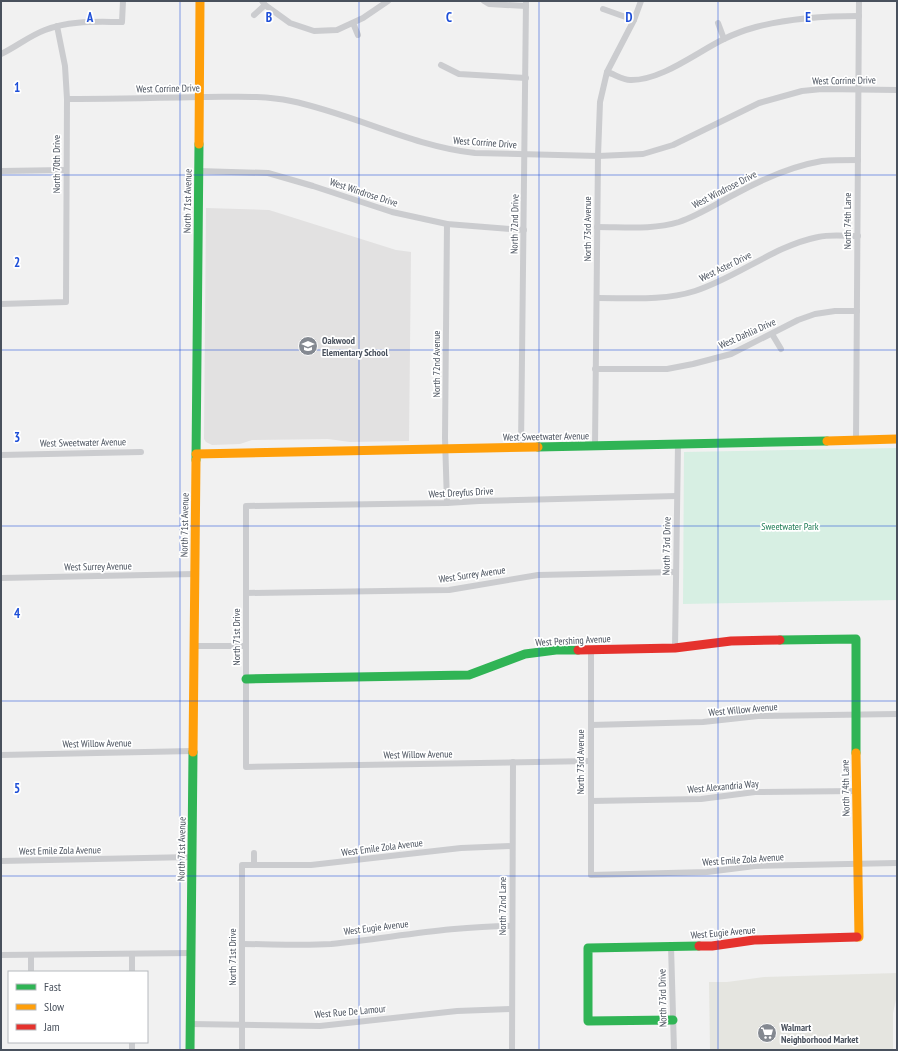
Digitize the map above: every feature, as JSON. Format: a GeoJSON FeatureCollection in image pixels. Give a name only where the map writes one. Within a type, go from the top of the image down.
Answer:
{"type":"FeatureCollection","features":[{"type":"Feature","properties":{"kind":"street"},"geometry":{"type":"LineString","coordinates":[[1,54],[35,34],[57,26],[75,23],[122,22],[122,1]]}},
{"type":"Feature","properties":{"kind":"street","name":"North 71st Avenue"},"geometry":{"type":"LineString","coordinates":[[190,1050],[200,1]]}},
{"type":"Feature","properties":{"kind":"street"},"geometry":{"type":"LineString","coordinates":[[254,15],[264,3],[290,23],[314,31],[337,30],[363,18],[388,1]]}},
{"type":"Feature","properties":{"kind":"street"},"geometry":{"type":"LineString","coordinates":[[484,1],[489,4],[526,4]]}},
{"type":"Feature","properties":{"kind":"street","name":"North 73rd Avenue"},"geometry":{"type":"LineString","coordinates":[[595,446],[595,369],[598,298],[598,156],[600,102],[607,72],[634,20],[641,1]]}},
{"type":"Feature","properties":{"kind":"street","name":"North 74th Lane"},"geometry":{"type":"LineString","coordinates":[[856,441],[859,1]]}},
{"type":"Feature","properties":{"kind":"street","name":"North 72nd Drive"},"geometry":{"type":"LineString","coordinates":[[521,447],[526,4]]}},
{"type":"Feature","properties":{"kind":"street"},"geometry":{"type":"LineString","coordinates":[[603,9],[634,20]]}},
{"type":"Feature","properties":{"kind":"street"},"geometry":{"type":"LineString","coordinates":[[607,72],[628,80],[648,78],[681,63],[724,39],[755,28],[786,20],[821,16],[859,16]]}},
{"type":"Feature","properties":{"kind":"street"},"geometry":{"type":"LineString","coordinates":[[353,23],[358,35]]}},
{"type":"Feature","properties":{"kind":"street"},"geometry":{"type":"LineString","coordinates":[[718,23],[724,39]]}},
{"type":"Feature","properties":{"kind":"street","name":"North 70th Drive"},"geometry":{"type":"LineString","coordinates":[[1,304],[66,302],[67,99],[65,66],[57,26]]}},
{"type":"Feature","properties":{"kind":"street"},"geometry":{"type":"LineString","coordinates":[[441,65],[459,74],[526,78]]}},
{"type":"Feature","properties":{"kind":"street","name":"West Corrine Drive"},"geometry":{"type":"LineString","coordinates":[[67,99],[254,97],[290,100],[317,107],[410,139],[444,148],[475,153],[598,156],[643,154],[673,145],[759,103],[802,91],[822,89],[897,90]]}},
{"type":"Feature","properties":{"kind":"street","name":"West Windrose Drive"},"geometry":{"type":"LineString","coordinates":[[597,227],[647,228],[669,224],[689,218],[746,188],[792,168],[823,161],[858,160]]}},
{"type":"Feature","properties":{"kind":"street"},"geometry":{"type":"LineString","coordinates":[[1,171],[66,170]]}},
{"type":"Feature","properties":{"kind":"street","name":"West Windrose Drive"},"geometry":{"type":"LineString","coordinates":[[198,171],[268,173],[392,212],[447,224],[524,230]]}},
{"type":"Feature","properties":{"kind":"street","name":"North 72nd Avenue"},"geometry":{"type":"LineString","coordinates":[[447,224],[447,504]]}},
{"type":"Feature","properties":{"kind":"street","name":"West Aster Drive"},"geometry":{"type":"LineString","coordinates":[[598,298],[653,298],[682,295],[708,286],[802,241],[820,236],[858,236]]}},
{"type":"Feature","properties":{"kind":"street","name":"West Dahlia Drive"},"geometry":{"type":"LineString","coordinates":[[595,369],[668,369],[693,364],[731,354],[798,320],[815,314],[835,311],[857,311]]}},
{"type":"Feature","properties":{"kind":"street"},"geometry":{"type":"LineString","coordinates":[[772,334],[781,349]]}},
{"type":"Feature","properties":{"kind":"street","name":"West Sweetwater Avenue"},"geometry":{"type":"LineString","coordinates":[[196,454],[897,439]]}},
{"type":"Feature","properties":{"kind":"street","name":"North 73rd Drive"},"geometry":{"type":"LineString","coordinates":[[675,648],[678,444]]}},
{"type":"Feature","properties":{"kind":"street","name":"West Sweetwater Avenue"},"geometry":{"type":"LineString","coordinates":[[1,456],[141,452]]}},
{"type":"Feature","properties":{"kind":"street","name":"West Dreyfus Drive"},"geometry":{"type":"LineString","coordinates":[[246,506],[447,504],[479,500],[677,496]]}},
{"type":"Feature","properties":{"kind":"street","name":"North 71st Drive"},"geometry":{"type":"LineString","coordinates":[[246,506],[246,767]]}},
{"type":"Feature","properties":{"kind":"street","name":"West Surrey Avenue"},"geometry":{"type":"LineString","coordinates":[[246,593],[449,590],[538,575],[676,572]]}},
{"type":"Feature","properties":{"kind":"street","name":"West Surrey Avenue"},"geometry":{"type":"LineString","coordinates":[[1,578],[195,574]]}},
{"type":"Feature","properties":{"kind":"street","name":"North 74th Lane"},"geometry":{"type":"LineString","coordinates":[[856,638],[856,791],[859,937]]}},
{"type":"Feature","properties":{"kind":"street","name":"West Pershing Avenue"},"geometry":{"type":"LineString","coordinates":[[246,679],[469,675],[525,654],[556,650],[675,648],[731,642],[856,638]]}},
{"type":"Feature","properties":{"kind":"street"},"geometry":{"type":"LineString","coordinates":[[194,646],[246,646]]}},
{"type":"Feature","properties":{"kind":"street","name":"North 73rd Avenue"},"geometry":{"type":"LineString","coordinates":[[591,875],[592,649]]}},
{"type":"Feature","properties":{"kind":"street","name":"West Willow Avenue"},"geometry":{"type":"LineString","coordinates":[[591,725],[703,722],[758,716],[897,714]]}},
{"type":"Feature","properties":{"kind":"street","name":"West Willow Avenue"},"geometry":{"type":"LineString","coordinates":[[1,755],[193,751]]}},
{"type":"Feature","properties":{"kind":"street","name":"West Willow Avenue"},"geometry":{"type":"LineString","coordinates":[[246,767],[591,761]]}},
{"type":"Feature","properties":{"kind":"street","name":"North 72nd Lane"},"geometry":{"type":"LineString","coordinates":[[512,1050],[513,762]]}},
{"type":"Feature","properties":{"kind":"street","name":"West Alexandria Way"},"geometry":{"type":"LineString","coordinates":[[591,801],[701,799],[755,792],[856,791]]}},
{"type":"Feature","properties":{"kind":"street","name":"West Emile Zola Avenue"},"geometry":{"type":"LineString","coordinates":[[242,865],[311,865],[461,848],[512,846]]}},
{"type":"Feature","properties":{"kind":"street"},"geometry":{"type":"LineString","coordinates":[[254,852],[254,865]]}},
{"type":"Feature","properties":{"kind":"street","name":"West Emile Zola Avenue"},"geometry":{"type":"LineString","coordinates":[[1,861],[192,857]]}},
{"type":"Feature","properties":{"kind":"street","name":"West Emile Zola Avenue"},"geometry":{"type":"LineString","coordinates":[[591,875],[707,872],[756,866],[897,863]]}},
{"type":"Feature","properties":{"kind":"street","name":"North 71st Drive"},"geometry":{"type":"LineString","coordinates":[[242,865],[242,1050]]}},
{"type":"Feature","properties":{"kind":"street","name":"West Eugie Avenue"},"geometry":{"type":"LineString","coordinates":[[242,944],[315,945],[483,926],[512,926]]}},
{"type":"Feature","properties":{"kind":"street","name":"West Eugie Avenue"},"geometry":{"type":"LineString","coordinates":[[673,1020],[588,1022],[588,948],[724,945],[768,940],[859,937]]}},
{"type":"Feature","properties":{"kind":"street","name":"North 73rd Drive"},"geometry":{"type":"LineString","coordinates":[[671,946],[674,1050]]}},
{"type":"Feature","properties":{"kind":"street"},"geometry":{"type":"LineString","coordinates":[[1,955],[191,953]]}},
{"type":"Feature","properties":{"kind":"street"},"geometry":{"type":"LineString","coordinates":[[31,954],[31,971]]}},
{"type":"Feature","properties":{"kind":"street"},"geometry":{"type":"LineString","coordinates":[[132,954],[132,971]]}},
{"type":"Feature","properties":{"kind":"street","name":"West Rue De Lamour"},"geometry":{"type":"LineString","coordinates":[[190,1024],[320,1026],[464,1010],[512,1009]]}},
{"type":"Feature","properties":{"kind":"shaded area","name":"Oakwood Elementary School"},"geometry":{"type":"Polygon","coordinates":[[[206,208],[269,210],[396,250],[411,252],[409,441],[350,442],[328,439],[252,440],[240,444],[212,445],[206,442],[204,439],[206,208]]]}},
{"type":"Feature","properties":{"kind":"shaded area"},"geometry":{"type":"Polygon","coordinates":[[[897,973],[897,995],[893,1013],[893,1050],[710,1050],[709,982],[727,982],[764,977],[897,973]]]}},
{"type":"Feature","properties":{"kind":"green space","name":"Sweetwater Park"},"geometry":{"type":"Polygon","coordinates":[[[897,448],[897,600],[683,604],[684,452],[897,448]]]}},
{"type":"Feature","properties":{"kind":"traffic: fast"},"geometry":{"type":"LineString","coordinates":[[196,460],[199,144]]}},
{"type":"Feature","properties":{"kind":"traffic: fast"},"geometry":{"type":"LineString","coordinates":[[538,447],[827,441]]}},
{"type":"Feature","properties":{"kind":"traffic: fast"},"geometry":{"type":"LineString","coordinates":[[780,640],[856,639],[856,753]]}},
{"type":"Feature","properties":{"kind":"traffic: fast"},"geometry":{"type":"LineString","coordinates":[[246,679],[469,675],[525,654],[556,650],[578,650]]}},
{"type":"Feature","properties":{"kind":"traffic: fast"},"geometry":{"type":"LineString","coordinates":[[190,1050],[193,752]]}},
{"type":"Feature","properties":{"kind":"traffic: fast"},"geometry":{"type":"LineString","coordinates":[[673,1020],[588,1021],[588,948],[699,946]]}},
{"type":"Feature","properties":{"kind":"traffic: slow"},"geometry":{"type":"LineString","coordinates":[[199,144],[200,1]]}},
{"type":"Feature","properties":{"kind":"traffic: slow"},"geometry":{"type":"LineString","coordinates":[[827,441],[897,439]]}},
{"type":"Feature","properties":{"kind":"traffic: slow"},"geometry":{"type":"LineString","coordinates":[[196,454],[538,447]]}},
{"type":"Feature","properties":{"kind":"traffic: slow"},"geometry":{"type":"LineString","coordinates":[[193,752],[196,460]]}},
{"type":"Feature","properties":{"kind":"traffic: slow"},"geometry":{"type":"LineString","coordinates":[[856,753],[859,937],[857,937]]}},
{"type":"Feature","properties":{"kind":"traffic: jam"},"geometry":{"type":"LineString","coordinates":[[578,650],[675,648],[731,641],[780,640]]}},
{"type":"Feature","properties":{"kind":"traffic: jam"},"geometry":{"type":"LineString","coordinates":[[699,946],[712,946],[754,940],[857,937]]}},
{"type":"Feature","properties":{"kind":"place","name":"Oakwood Elementary School"},"geometry":{"type":"Point","coordinates":[308,346]}},
{"type":"Feature","properties":{"kind":"place","name":"Walmart Neighborhood Market"},"geometry":{"type":"Point","coordinates":[767,1033]}}]}
